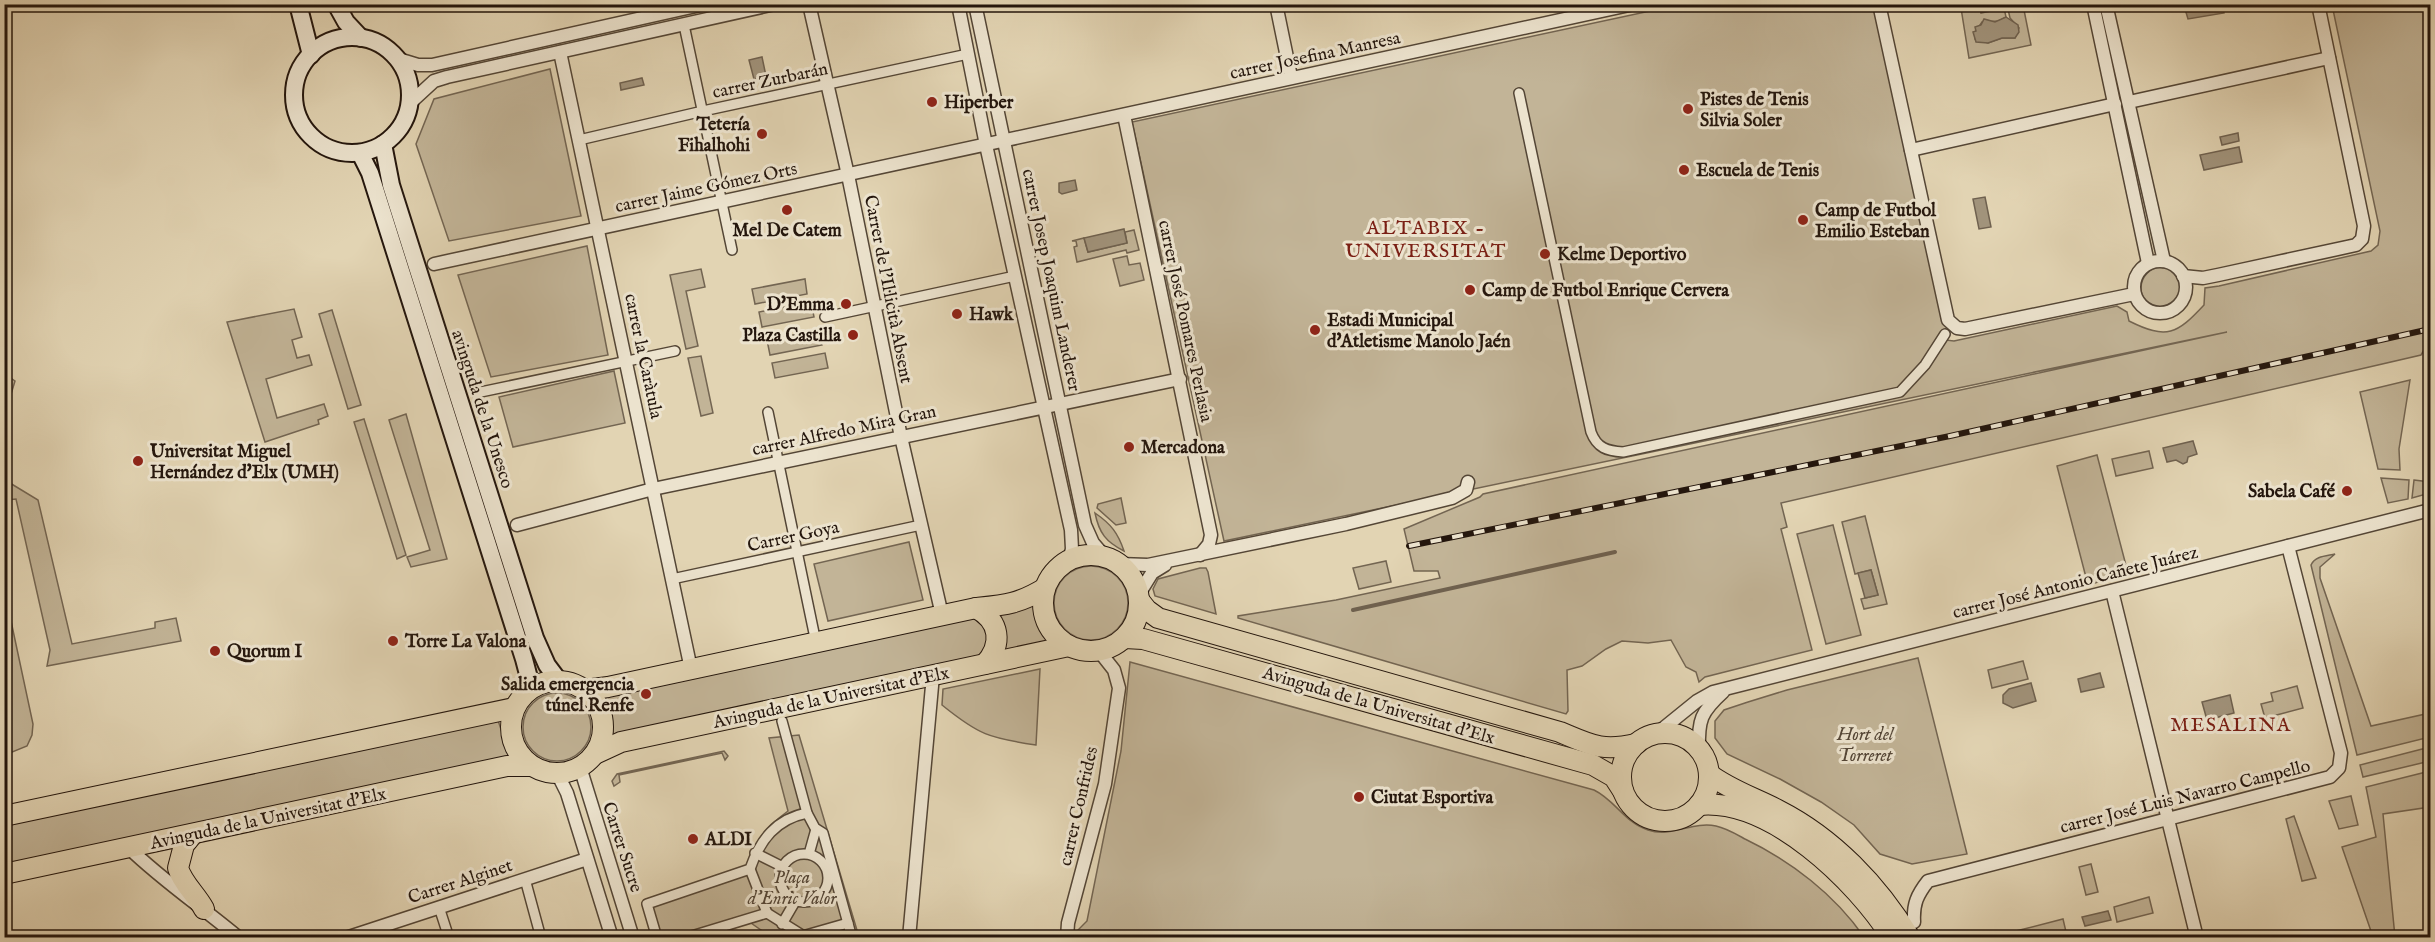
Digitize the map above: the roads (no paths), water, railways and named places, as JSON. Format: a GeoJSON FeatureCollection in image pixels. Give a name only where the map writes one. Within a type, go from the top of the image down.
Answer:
{"type":"FeatureCollection","features":[{"type":"Feature","properties":{"kind":"highway"},"geometry":{"type":"LineString","coordinates":[[1081,556],[1112,561],[1132,578],[1139,597],[1137,617],[1125,638],[1108,648],[1099,651],[1079,650],[1052,632],[1046,621],[1043,610],[1046,588],[1054,572],[1069,560],[1081,556]]}},
{"type":"Feature","properties":{"kind":"highway"},"geometry":{"type":"LineString","coordinates":[[585,690],[976,608],[1012,604],[1026,600],[1046,588]]}},
{"type":"Feature","properties":{"kind":"highway","name":"Avinguda de la Universitat d'Elx"},"geometry":{"type":"LineString","coordinates":[[1139,597],[1147,610],[1158,618],[1560,732],[1598,747],[1613,749],[1636,744]]}},
{"type":"Feature","properties":{"kind":"highway"},"geometry":{"type":"LineString","coordinates":[[976,608],[993,621],[997,631],[996,649],[985,664]]}},
{"type":"Feature","properties":{"kind":"highway","name":"Avinguda de la Universitat d'Elx"},"geometry":{"type":"LineString","coordinates":[[1125,638],[1143,639],[1593,765],[1614,777],[1623,790]]}},
{"type":"Feature","properties":{"kind":"highway","name":"Avinguda de la Universitat d'Elx"},"geometry":{"type":"LineString","coordinates":[[595,754],[621,742],[1070,646]]}},
{"type":"Feature","properties":{"kind":"highway"},"geometry":{"type":"LineString","coordinates":[[559,681],[577,685],[585,690],[598,705],[603,724],[600,745],[595,754],[580,767],[557,773],[531,766],[514,746],[511,720],[514,708],[528,690],[538,684],[559,681]]}},
{"type":"Feature","properties":{"kind":"highway"},"geometry":{"type":"LineString","coordinates":[[4,816],[514,708]]}},
{"type":"Feature","properties":{"kind":"highway"},"geometry":{"type":"LineString","coordinates":[[1669,734],[1682,737],[1699,749],[1707,765],[1709,774],[1707,790],[1700,805],[1694,811],[1678,819],[1653,820],[1638,812],[1626,799],[1623,790],[1622,768],[1626,757],[1636,744],[1656,735],[1669,734]]}},
{"type":"Feature","properties":{"kind":"highway","name":"Avinguda de la Universitat d'Elx"},"geometry":{"type":"LineString","coordinates":[[4,874],[507,766],[531,766]]}},
{"type":"Feature","properties":{"kind":"highway"},"geometry":{"type":"LineString","coordinates":[[1709,774],[1723,784],[1779,810],[1808,828],[1856,866],[1912,930]]}},
{"type":"Feature","properties":{"kind":"highway"},"geometry":{"type":"LineString","coordinates":[[1700,805],[1728,805],[1779,828],[1802,843],[1848,881],[1869,904],[1892,938]]}},
{"type":"Feature","properties":{"kind":"highway"},"geometry":{"type":"LineString","coordinates":[[194,834],[184,845],[178,858],[178,868],[186,886],[197,897],[204,909]]}},
{"type":"Feature","properties":{"kind":"main road"},"geometry":{"type":"LineString","coordinates":[[298,4],[311,55]]}},
{"type":"Feature","properties":{"kind":"main road"},"geometry":{"type":"LineString","coordinates":[[336,4],[346,22],[362,38],[383,47],[395,58],[408,80],[409,104],[404,120],[394,135],[383,144],[360,153],[342,153],[315,140],[304,129],[296,112],[294,95],[296,81],[303,65],[311,55],[333,41],[362,38]]}},
{"type":"Feature","properties":{"kind":"main road","name":"avinguda de la Unesco"},"geometry":{"type":"LineString","coordinates":[[383,144],[391,185],[535,638],[547,665],[559,681]]}},
{"type":"Feature","properties":{"kind":"main road","name":"avinguda de la Unesco"},"geometry":{"type":"LineString","coordinates":[[360,153],[370,173],[524,659],[529,678],[528,690]]}},
{"type":"Feature","properties":{"kind":"street"},"geometry":{"type":"LineString","coordinates":[[395,58],[418,65],[432,65],[705,4]]}},
{"type":"Feature","properties":{"kind":"street"},"geometry":{"type":"LineString","coordinates":[[409,104],[434,81],[775,4]]}},
{"type":"Feature","properties":{"kind":"street","name":"Carrer de l'Il·licità Absent"},"geometry":{"type":"LineString","coordinates":[[809,4],[848,175],[901,437],[942,615]]}},
{"type":"Feature","properties":{"kind":"street","name":"carrer Josep Joaquim Landerer"},"geometry":{"type":"LineString","coordinates":[[957,4],[1071,530],[1072,549],[1069,560]]}},
{"type":"Feature","properties":{"kind":"street","name":"carrer Josep Joaquim Landerer"},"geometry":{"type":"LineString","coordinates":[[975,4],[1085,525],[1094,543],[1112,561]]}},
{"type":"Feature","properties":{"kind":"street"},"geometry":{"type":"LineString","coordinates":[[1276,4],[1290,72]]}},
{"type":"Feature","properties":{"kind":"street","name":"carrer Josefina Manresa"},"geometry":{"type":"LineString","coordinates":[[1003,137],[1597,4]]}},
{"type":"Feature","properties":{"kind":"street","name":"carrer Josefina Manresa"},"geometry":{"type":"LineString","coordinates":[[1003,137],[1124,115],[1634,4]]}},
{"type":"Feature","properties":{"kind":"street"},"geometry":{"type":"LineString","coordinates":[[1519,93],[1590,427],[1596,443],[1609,451],[1623,452],[1900,392],[1925,365],[1948,329],[1948,320],[1879,4]]}},
{"type":"Feature","properties":{"kind":"street"},"geometry":{"type":"LineString","coordinates":[[2093,4],[2148,264]]}},
{"type":"Feature","properties":{"kind":"street"},"geometry":{"type":"LineString","coordinates":[[2106,4],[2164,261]]}},
{"type":"Feature","properties":{"kind":"street"},"geometry":{"type":"LineString","coordinates":[[2183,276],[2203,278],[2356,245],[2362,239],[2364,226],[2318,4]]}},
{"type":"Feature","properties":{"kind":"street"},"geometry":{"type":"LineString","coordinates":[[684,25],[732,250]]}},
{"type":"Feature","properties":{"kind":"street","name":"carrer la Caràtula"},"geometry":{"type":"LineString","coordinates":[[560,52],[691,669]]}},
{"type":"Feature","properties":{"kind":"street","name":"carrer Zurbarán"},"geometry":{"type":"LineString","coordinates":[[579,140],[968,54]]}},
{"type":"Feature","properties":{"kind":"street"},"geometry":{"type":"LineString","coordinates":[[2129,102],[2329,58]]}},
{"type":"Feature","properties":{"kind":"street"},"geometry":{"type":"LineString","coordinates":[[1911,150],[2115,104]]}},
{"type":"Feature","properties":{"kind":"street","name":"carrer José Pomares Perlasia"},"geometry":{"type":"LineString","coordinates":[[1124,115],[1211,535]]}},
{"type":"Feature","properties":{"kind":"street","name":"carrer Jaime Gómez Orts"},"geometry":{"type":"LineString","coordinates":[[434,264],[986,145],[1003,137]]}},
{"type":"Feature","properties":{"kind":"street"},"geometry":{"type":"LineString","coordinates":[[2164,261],[2172,264],[2183,276],[2185,292],[2183,300],[2171,311],[2162,313],[2145,309],[2134,294],[2136,276],[2148,264],[2164,261]]}},
{"type":"Feature","properties":{"kind":"street"},"geometry":{"type":"LineString","coordinates":[[825,317],[1016,276]]}},
{"type":"Feature","properties":{"kind":"street"},"geometry":{"type":"LineString","coordinates":[[1948,329],[1965,329],[2134,294]]}},
{"type":"Feature","properties":{"kind":"street"},"geometry":{"type":"LineString","coordinates":[[476,393],[675,351]]}},
{"type":"Feature","properties":{"kind":"street","name":"carrer Alfredo Mira Gran"},"geometry":{"type":"LineString","coordinates":[[518,525],[653,489],[1180,379]]}},
{"type":"Feature","properties":{"kind":"street"},"geometry":{"type":"LineString","coordinates":[[768,412],[814,633]]}},
{"type":"Feature","properties":{"kind":"street"},"geometry":{"type":"LineString","coordinates":[[1112,561],[1148,566],[1346,524],[1452,498],[1466,490],[1468,482]]}},
{"type":"Feature","properties":{"kind":"street","name":"carrer José Antonio Cañete Juárez"},"geometry":{"type":"LineString","coordinates":[[1656,735],[1697,701],[1713,692],[2430,510]]}},
{"type":"Feature","properties":{"kind":"street","name":"Carrer Goya"},"geometry":{"type":"LineString","coordinates":[[672,579],[921,525]]}},
{"type":"Feature","properties":{"kind":"street"},"geometry":{"type":"LineString","coordinates":[[1211,535],[1216,543],[1226,550]]}},
{"type":"Feature","properties":{"kind":"street"},"geometry":{"type":"LineString","coordinates":[[1139,597],[1152,573],[1168,563],[1194,556],[1209,544],[1211,535]]}},
{"type":"Feature","properties":{"kind":"street","name":"carrer José Luis Navarro Campello"},"geometry":{"type":"LineString","coordinates":[[1912,930],[1913,908],[1917,894],[1928,881],[2316,782],[2330,777],[2339,768],[2341,753],[2288,546]]}},
{"type":"Feature","properties":{"kind":"street"},"geometry":{"type":"LineString","coordinates":[[2112,591],[2198,938]]}},
{"type":"Feature","properties":{"kind":"street","name":"carrer Confrides"},"geometry":{"type":"LineString","coordinates":[[1067,938],[1068,924],[1105,784],[1119,688],[1114,670],[1099,651]]}},
{"type":"Feature","properties":{"kind":"street"},"geometry":{"type":"LineString","coordinates":[[909,938],[933,675]]}},
{"type":"Feature","properties":{"kind":"street","name":"carrer José Antonio Cañete Juárez"},"geometry":{"type":"LineString","coordinates":[[1699,749],[1700,718],[1708,705],[1728,688]]}},
{"type":"Feature","properties":{"kind":"street"},"geometry":{"type":"LineString","coordinates":[[782,721],[807,813],[816,829],[823,833],[852,938]]}},
{"type":"Feature","properties":{"kind":"street","name":"Carrer Sucre"},"geometry":{"type":"LineString","coordinates":[[580,767],[633,938]]}},
{"type":"Feature","properties":{"kind":"street","name":"Carrer Sucre"},"geometry":{"type":"LineString","coordinates":[[557,773],[567,793],[612,938]]}},
{"type":"Feature","properties":{"kind":"street"},"geometry":{"type":"LineString","coordinates":[[807,813],[795,816],[776,826],[759,844],[750,869],[767,913],[783,924],[807,936],[848,923]]}},
{"type":"Feature","properties":{"kind":"street"},"geometry":{"type":"LineString","coordinates":[[809,854],[816,829]]}},
{"type":"Feature","properties":{"kind":"street"},"geometry":{"type":"LineString","coordinates":[[129,848],[192,902],[239,938]]}},
{"type":"Feature","properties":{"kind":"street"},"geometry":{"type":"LineString","coordinates":[[756,853],[783,867]]}},
{"type":"Feature","properties":{"kind":"street"},"geometry":{"type":"LineString","coordinates":[[809,854],[820,859],[828,872],[828,880],[825,890],[815,899],[796,900],[782,887],[780,879],[783,867],[790,858],[809,854]]}},
{"type":"Feature","properties":{"kind":"street","name":"Carrer Alginet"},"geometry":{"type":"LineString","coordinates":[[346,938],[587,859]]}},
{"type":"Feature","properties":{"kind":"street"},"geometry":{"type":"LineString","coordinates":[[657,938],[647,904],[750,869]]}},
{"type":"Feature","properties":{"kind":"street"},"geometry":{"type":"LineString","coordinates":[[525,879],[541,938]]}},
{"type":"Feature","properties":{"kind":"street"},"geometry":{"type":"LineString","coordinates":[[825,890],[842,900]]}},
{"type":"Feature","properties":{"kind":"street"},"geometry":{"type":"LineString","coordinates":[[783,924],[796,900]]}},
{"type":"Feature","properties":{"kind":"street"},"geometry":{"type":"LineString","coordinates":[[440,907],[449,938]]}},
{"type":"Feature","properties":{"kind":"street"},"geometry":{"type":"LineString","coordinates":[[685,938],[767,913]]}},
{"type":"Feature","properties":{"kind":"waterway"},"geometry":{"type":"LineString","coordinates":[[1353,610],[1615,552]]}},
{"type":"Feature","properties":{"kind":"railway"},"geometry":{"type":"LineString","coordinates":[[1409,546],[1950,436],[2430,329]]}},
{"type":"Feature","properties":{"kind":"place","name":"Hiperber"},"geometry":{"type":"Point","coordinates":[932,102]}},
{"type":"Feature","properties":{"kind":"place","name":"Pistes de Tenis Silvia Soler"},"geometry":{"type":"Point","coordinates":[1688,109]}},
{"type":"Feature","properties":{"kind":"place","name":"Tetería Fihalhohi"},"geometry":{"type":"Point","coordinates":[762,134]}},
{"type":"Feature","properties":{"kind":"place","name":"Escuela de Tenis"},"geometry":{"type":"Point","coordinates":[1684,170]}},
{"type":"Feature","properties":{"kind":"place","name":"Mel De Catem"},"geometry":{"type":"Point","coordinates":[787,210]}},
{"type":"Feature","properties":{"kind":"place","name":"Camp de Futbol Emilio Esteban"},"geometry":{"type":"Point","coordinates":[1803,220]}},
{"type":"Feature","properties":{"kind":"place","name":"Kelme Deportivo"},"geometry":{"type":"Point","coordinates":[1545,254]}},
{"type":"Feature","properties":{"kind":"place","name":"Camp de Futbol Enrique Cervera"},"geometry":{"type":"Point","coordinates":[1470,290]}},
{"type":"Feature","properties":{"kind":"place","name":"D'Emma"},"geometry":{"type":"Point","coordinates":[846,304]}},
{"type":"Feature","properties":{"kind":"place","name":"Hawk"},"geometry":{"type":"Point","coordinates":[957,314]}},
{"type":"Feature","properties":{"kind":"place","name":"Estadi Municipal d'Atletisme Manolo Jaén"},"geometry":{"type":"Point","coordinates":[1315,330]}},
{"type":"Feature","properties":{"kind":"place","name":"Plaza Castilla"},"geometry":{"type":"Point","coordinates":[853,335]}},
{"type":"Feature","properties":{"kind":"place","name":"Mercadona"},"geometry":{"type":"Point","coordinates":[1129,447]}},
{"type":"Feature","properties":{"kind":"place","name":"Universitat Miguel Hernández d'Elx (UMH)"},"geometry":{"type":"Point","coordinates":[138,461]}},
{"type":"Feature","properties":{"kind":"place","name":"Sabela Café"},"geometry":{"type":"Point","coordinates":[2347,491]}},
{"type":"Feature","properties":{"kind":"place","name":"Torre La Valona"},"geometry":{"type":"Point","coordinates":[393,641]}},
{"type":"Feature","properties":{"kind":"place","name":"Quorum I"},"geometry":{"type":"Point","coordinates":[215,651]}},
{"type":"Feature","properties":{"kind":"place","name":"Salida emergencia túnel Renfe"},"geometry":{"type":"Point","coordinates":[646,694]}},
{"type":"Feature","properties":{"kind":"place","name":"Ciutat Esportiva"},"geometry":{"type":"Point","coordinates":[1359,797]}},
{"type":"Feature","properties":{"kind":"place","name":"ALDI"},"geometry":{"type":"Point","coordinates":[693,839]}},
{"type":"Feature","properties":{"kind":"district","name":"ALTABIX - UNIVERSITAT"},"geometry":{"type":"Point","coordinates":[1426,238]}},
{"type":"Feature","properties":{"kind":"district","name":"MESALINA"},"geometry":{"type":"Point","coordinates":[2231,724]}},
{"type":"Feature","properties":{"kind":"park label","name":"Hort del Torreret"},"geometry":{"type":"Point","coordinates":[1865,744]}},
{"type":"Feature","properties":{"kind":"park label","name":"Plaça d'Enric Valor"},"geometry":{"type":"Point","coordinates":[792,887]}}]}
